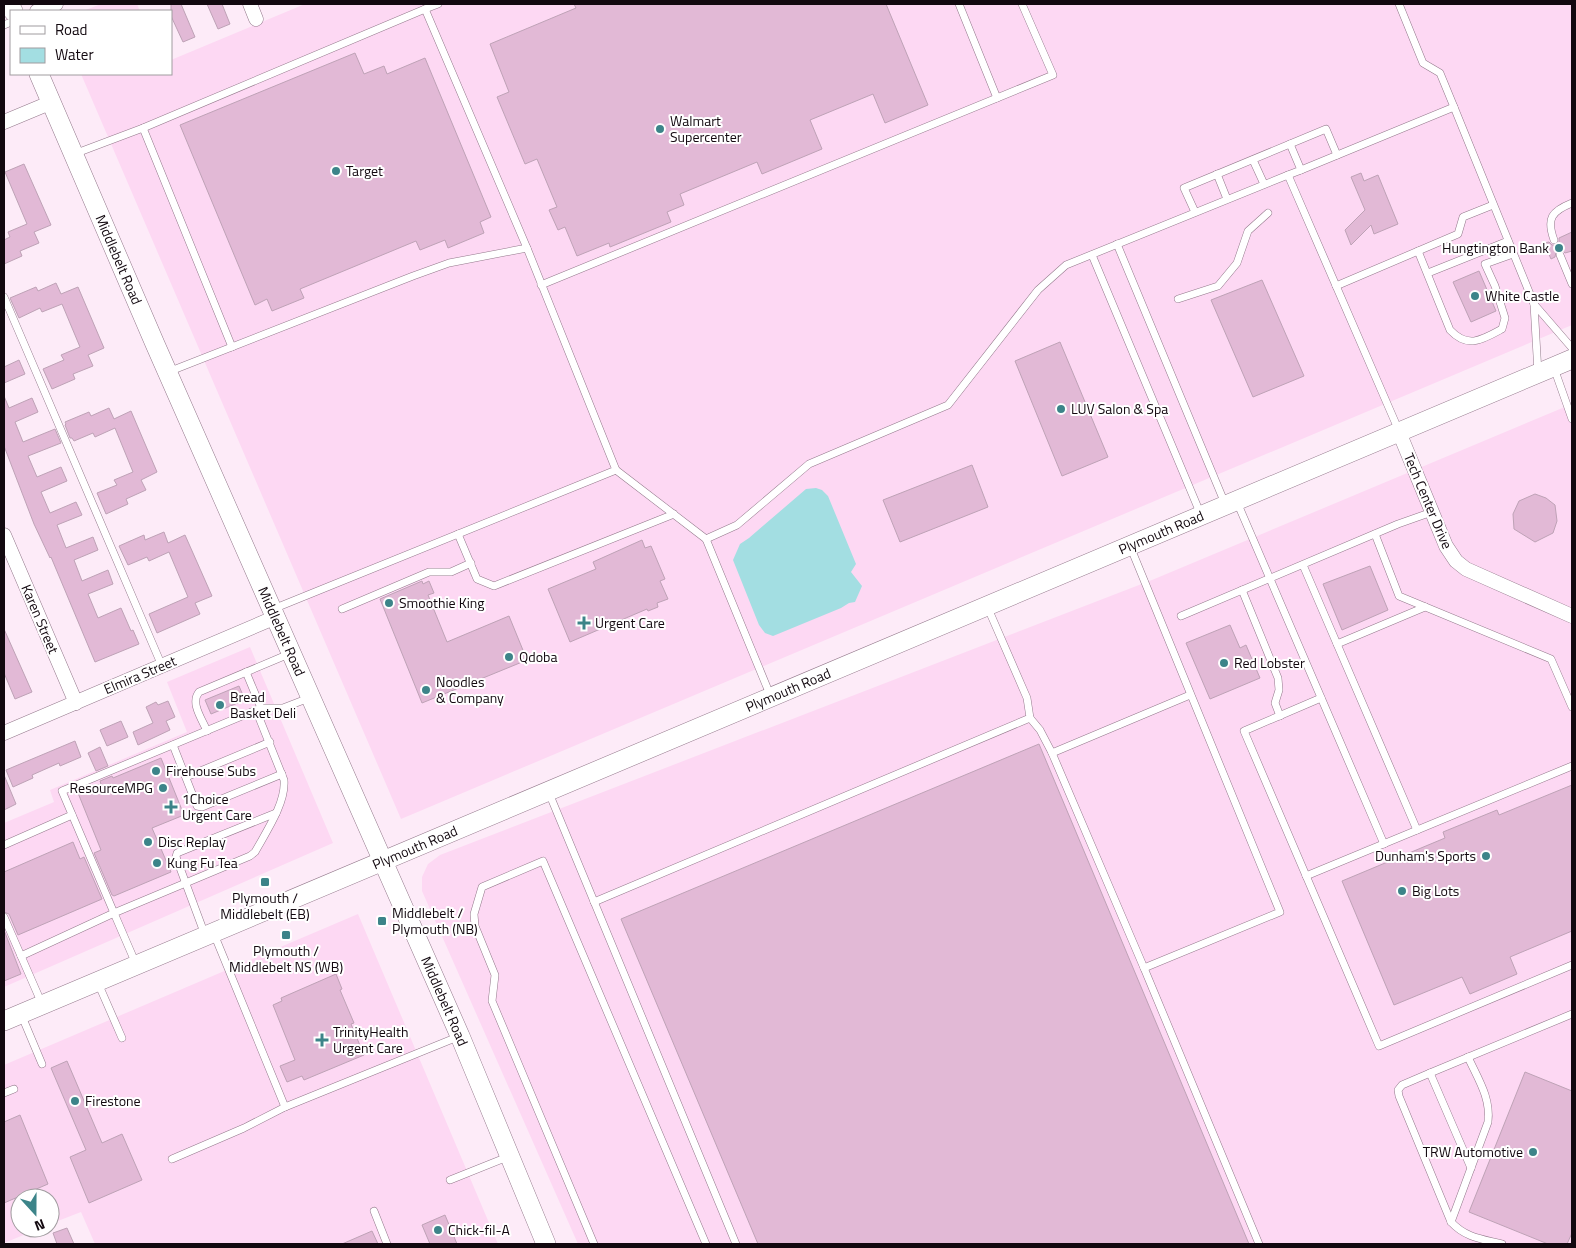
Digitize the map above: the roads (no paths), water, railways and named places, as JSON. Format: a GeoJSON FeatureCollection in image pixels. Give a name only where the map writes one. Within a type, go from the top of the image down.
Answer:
{"type":"FeatureCollection","features":[{"type":"Feature","properties":{"kind":"main road","name":"Middlebelt Road"},"geometry":{"type":"LineString","coordinates":[[40,75],[168,372],[460,1036],[546,1244]]}},
{"type":"Feature","properties":{"kind":"main road","name":"Plymouth Road"},"geometry":{"type":"LineString","coordinates":[[12,1017],[1572,359]]}},
{"type":"Feature","properties":{"kind":"street"},"geometry":{"type":"LineString","coordinates":[[41,10],[56,4]]}},
{"type":"Feature","properties":{"kind":"street"},"geometry":{"type":"LineString","coordinates":[[250,4],[256,19]]}},
{"type":"Feature","properties":{"kind":"street"},"geometry":{"type":"LineString","coordinates":[[4,122],[52,102]]}},
{"type":"Feature","properties":{"kind":"street","name":"Tech Center Drive"},"geometry":{"type":"LineString","coordinates":[[1399,432],[1450,554],[1466,569],[1572,616]]}},
{"type":"Feature","properties":{"kind":"street","name":"Karen Street"},"geometry":{"type":"LineString","coordinates":[[4,535],[76,703]]}},
{"type":"Feature","properties":{"kind":"street","name":"Elmira Street"},"geometry":{"type":"LineString","coordinates":[[4,734],[162,666],[275,613]]}},
{"type":"Feature","properties":{"kind":"lane"},"geometry":{"type":"LineString","coordinates":[[74,154],[143,128],[438,4]]}},
{"type":"Feature","properties":{"kind":"lane"},"geometry":{"type":"LineString","coordinates":[[959,4],[998,98]]}},
{"type":"Feature","properties":{"kind":"lane"},"geometry":{"type":"LineString","coordinates":[[542,285],[1053,75],[1022,4]]}},
{"type":"Feature","properties":{"kind":"lane"},"geometry":{"type":"LineString","coordinates":[[1399,4],[1423,63],[1440,73],[1534,304],[1546,370],[1572,419]]}},
{"type":"Feature","properties":{"kind":"lane"},"geometry":{"type":"LineString","coordinates":[[425,9],[527,248],[616,470],[706,539],[771,697]]}},
{"type":"Feature","properties":{"kind":"lane"},"geometry":{"type":"LineString","coordinates":[[706,539],[737,525],[810,464],[948,405],[1038,290],[1066,265],[1454,107]]}},
{"type":"Feature","properties":{"kind":"lane"},"geometry":{"type":"LineString","coordinates":[[143,128],[232,347]]}},
{"type":"Feature","properties":{"kind":"lane"},"geometry":{"type":"LineString","coordinates":[[1196,212],[1184,188],[1290,144],[1326,130],[1337,155]]}},
{"type":"Feature","properties":{"kind":"lane"},"geometry":{"type":"LineString","coordinates":[[1290,144],[1301,170]]}},
{"type":"Feature","properties":{"kind":"lane"},"geometry":{"type":"LineString","coordinates":[[1253,160],[1264,184]]}},
{"type":"Feature","properties":{"kind":"lane"},"geometry":{"type":"LineString","coordinates":[[1216,174],[1227,199]]}},
{"type":"Feature","properties":{"kind":"lane"},"geometry":{"type":"LineString","coordinates":[[1288,175],[1399,432]]}},
{"type":"Feature","properties":{"kind":"lane"},"geometry":{"type":"LineString","coordinates":[[1554,240],[1550,225],[1553,214],[1572,203]]}},
{"type":"Feature","properties":{"kind":"lane"},"geometry":{"type":"LineString","coordinates":[[1336,286],[1458,234],[1463,217],[1493,205]]}},
{"type":"Feature","properties":{"kind":"lane"},"geometry":{"type":"LineString","coordinates":[[1178,299],[1218,286],[1237,263],[1248,232],[1268,214]]}},
{"type":"Feature","properties":{"kind":"lane"},"geometry":{"type":"LineString","coordinates":[[1428,274],[1508,241]]}},
{"type":"Feature","properties":{"kind":"lane"},"geometry":{"type":"LineString","coordinates":[[1117,244],[1231,503],[1270,579],[1384,844]]}},
{"type":"Feature","properties":{"kind":"lane"},"geometry":{"type":"LineString","coordinates":[[168,372],[448,263],[527,248]]}},
{"type":"Feature","properties":{"kind":"lane"},"geometry":{"type":"LineString","coordinates":[[1418,251],[1450,330],[1458,338],[1465,341],[1480,339],[1502,329],[1505,318],[1495,286],[1485,264],[1513,254]]}},
{"type":"Feature","properties":{"kind":"lane"},"geometry":{"type":"LineString","coordinates":[[1092,255],[1201,516]]}},
{"type":"Feature","properties":{"kind":"lane"},"geometry":{"type":"LineString","coordinates":[[1560,255],[1572,284]]}},
{"type":"Feature","properties":{"kind":"lane"},"geometry":{"type":"LineString","coordinates":[[4,297],[162,666]]}},
{"type":"Feature","properties":{"kind":"lane"},"geometry":{"type":"LineString","coordinates":[[1534,304],[1572,348]]}},
{"type":"Feature","properties":{"kind":"lane"},"geometry":{"type":"LineString","coordinates":[[275,613],[458,534],[616,470]]}},
{"type":"Feature","properties":{"kind":"lane"},"geometry":{"type":"LineString","coordinates":[[1182,616],[1375,534],[1432,512]]}},
{"type":"Feature","properties":{"kind":"lane"},"geometry":{"type":"LineString","coordinates":[[458,534],[477,579],[494,586],[674,514]]}},
{"type":"Feature","properties":{"kind":"lane"},"geometry":{"type":"LineString","coordinates":[[1375,534],[1399,596],[1551,660],[1572,707]]}},
{"type":"Feature","properties":{"kind":"lane"},"geometry":{"type":"LineString","coordinates":[[1130,546],[1280,912],[1144,968]]}},
{"type":"Feature","properties":{"kind":"lane"},"geometry":{"type":"LineString","coordinates":[[342,609],[429,572],[451,572],[471,564]]}},
{"type":"Feature","properties":{"kind":"lane"},"geometry":{"type":"LineString","coordinates":[[1303,565],[1417,830]]}},
{"type":"Feature","properties":{"kind":"lane"},"geometry":{"type":"LineString","coordinates":[[1242,590],[1278,678],[1275,703],[1280,716]]}},
{"type":"Feature","properties":{"kind":"lane"},"geometry":{"type":"LineString","coordinates":[[987,606],[1027,698],[1030,718],[1040,730],[1052,753],[1259,1244]]}},
{"type":"Feature","properties":{"kind":"lane"},"geometry":{"type":"LineString","coordinates":[[1337,644],[1425,607]]}},
{"type":"Feature","properties":{"kind":"lane"},"geometry":{"type":"LineString","coordinates":[[207,731],[195,702],[199,692],[292,653]]}},
{"type":"Feature","properties":{"kind":"lane"},"geometry":{"type":"LineString","coordinates":[[20,956],[114,913],[250,856],[255,852],[276,813],[284,790],[282,774],[246,672]]}},
{"type":"Feature","properties":{"kind":"lane"},"geometry":{"type":"LineString","coordinates":[[1052,753],[1190,695]]}},
{"type":"Feature","properties":{"kind":"lane"},"geometry":{"type":"LineString","coordinates":[[136,964],[62,791],[259,709],[282,708],[312,696]]}},
{"type":"Feature","properties":{"kind":"lane"},"geometry":{"type":"LineString","coordinates":[[1321,698],[1244,732],[1379,1046],[1572,965]]}},
{"type":"Feature","properties":{"kind":"lane"},"geometry":{"type":"LineString","coordinates":[[594,902],[1030,718]]}},
{"type":"Feature","properties":{"kind":"lane"},"geometry":{"type":"LineString","coordinates":[[186,777],[270,742]]}},
{"type":"Feature","properties":{"kind":"lane"},"geometry":{"type":"LineString","coordinates":[[173,745],[197,806],[202,807],[282,774]]}},
{"type":"Feature","properties":{"kind":"lane"},"geometry":{"type":"LineString","coordinates":[[1306,876],[1572,766]]}},
{"type":"Feature","properties":{"kind":"lane"},"geometry":{"type":"LineString","coordinates":[[548,790],[736,1244]]}},
{"type":"Feature","properties":{"kind":"lane"},"geometry":{"type":"LineString","coordinates":[[276,813],[177,853],[176,857],[285,1107]]}},
{"type":"Feature","properties":{"kind":"lane"},"geometry":{"type":"LineString","coordinates":[[4,845],[72,815]]}},
{"type":"Feature","properties":{"kind":"lane"},"geometry":{"type":"LineString","coordinates":[[594,1244],[492,1000],[495,975],[474,926],[474,914],[482,887],[542,861],[706,1244]]}},
{"type":"Feature","properties":{"kind":"lane"},"geometry":{"type":"LineString","coordinates":[[4,917],[42,1004]]}},
{"type":"Feature","properties":{"kind":"lane"},"geometry":{"type":"LineString","coordinates":[[97,981],[122,1038]]}},
{"type":"Feature","properties":{"kind":"lane"},"geometry":{"type":"LineString","coordinates":[[1502,1244],[1475,1238],[1461,1232],[1451,1222],[1398,1090],[1402,1085],[1572,1014]]}},
{"type":"Feature","properties":{"kind":"lane"},"geometry":{"type":"LineString","coordinates":[[12,1017],[42,1064]]}},
{"type":"Feature","properties":{"kind":"lane"},"geometry":{"type":"LineString","coordinates":[[172,1159],[244,1128],[285,1107],[460,1036]]}},
{"type":"Feature","properties":{"kind":"lane"},"geometry":{"type":"LineString","coordinates":[[1451,1222],[1488,1122],[1490,1110],[1468,1057]]}},
{"type":"Feature","properties":{"kind":"lane"},"geometry":{"type":"LineString","coordinates":[[1430,1073],[1471,1168]]}},
{"type":"Feature","properties":{"kind":"lane"},"geometry":{"type":"LineString","coordinates":[[4,1093],[14,1089]]}},
{"type":"Feature","properties":{"kind":"lane"},"geometry":{"type":"LineString","coordinates":[[450,1180],[510,1156]]}},
{"type":"Feature","properties":{"kind":"lane"},"geometry":{"type":"LineString","coordinates":[[374,1211],[387,1244]]}},
{"type":"Feature","properties":{"kind":"water"},"geometry":{"type":"Polygon","coordinates":[[[816,488],[822,490],[828,496],[856,564],[851,572],[862,586],[855,602],[773,636],[765,633],[759,625],[733,560],[740,544],[806,489],[816,488]]]}},
{"type":"Feature","properties":{"kind":"place","name":"Walmart Supercenter"},"geometry":{"type":"Point","coordinates":[660,129]}},
{"type":"Feature","properties":{"kind":"place","name":"Target"},"geometry":{"type":"Point","coordinates":[336,171]}},
{"type":"Feature","properties":{"kind":"place","name":"Hungtington Bank"},"geometry":{"type":"Point","coordinates":[1559,248]}},
{"type":"Feature","properties":{"kind":"place","name":"White Castle"},"geometry":{"type":"Point","coordinates":[1475,296]}},
{"type":"Feature","properties":{"kind":"place","name":"LUV Salon & Spa"},"geometry":{"type":"Point","coordinates":[1061,409]}},
{"type":"Feature","properties":{"kind":"place","name":"Smoothie King"},"geometry":{"type":"Point","coordinates":[389,603]}},
{"type":"Feature","properties":{"kind":"place","name":"Urgent Care"},"geometry":{"type":"Point","coordinates":[584,623]}},
{"type":"Feature","properties":{"kind":"place","name":"Qdoba"},"geometry":{"type":"Point","coordinates":[509,657]}},
{"type":"Feature","properties":{"kind":"place","name":"Red Lobster"},"geometry":{"type":"Point","coordinates":[1224,663]}},
{"type":"Feature","properties":{"kind":"place","name":"Noodles & Company"},"geometry":{"type":"Point","coordinates":[426,690]}},
{"type":"Feature","properties":{"kind":"place","name":"Bread Basket Deli"},"geometry":{"type":"Point","coordinates":[220,705]}},
{"type":"Feature","properties":{"kind":"place","name":"Firehouse Subs"},"geometry":{"type":"Point","coordinates":[156,771]}},
{"type":"Feature","properties":{"kind":"place","name":"ResourceMPG"},"geometry":{"type":"Point","coordinates":[163,788]}},
{"type":"Feature","properties":{"kind":"place","name":"1Choice Urgent Care"},"geometry":{"type":"Point","coordinates":[171,807]}},
{"type":"Feature","properties":{"kind":"place","name":"Disc Replay"},"geometry":{"type":"Point","coordinates":[148,842]}},
{"type":"Feature","properties":{"kind":"place","name":"Dunham's Sports"},"geometry":{"type":"Point","coordinates":[1486,856]}},
{"type":"Feature","properties":{"kind":"place","name":"Kung Fu Tea"},"geometry":{"type":"Point","coordinates":[157,863]}},
{"type":"Feature","properties":{"kind":"place","name":"Plymouth / Middlebelt (EB)"},"geometry":{"type":"Point","coordinates":[265,882]}},
{"type":"Feature","properties":{"kind":"place","name":"Big Lots"},"geometry":{"type":"Point","coordinates":[1402,891]}},
{"type":"Feature","properties":{"kind":"place","name":"Middlebelt / Plymouth (NB)"},"geometry":{"type":"Point","coordinates":[382,921]}},
{"type":"Feature","properties":{"kind":"place","name":"Plymouth / Middlebelt NS (WB)"},"geometry":{"type":"Point","coordinates":[286,935]}},
{"type":"Feature","properties":{"kind":"place","name":"TrinityHealth Urgent Care"},"geometry":{"type":"Point","coordinates":[322,1040]}},
{"type":"Feature","properties":{"kind":"place","name":"Firestone"},"geometry":{"type":"Point","coordinates":[75,1101]}},
{"type":"Feature","properties":{"kind":"place","name":"TRW Automotive"},"geometry":{"type":"Point","coordinates":[1533,1152]}},
{"type":"Feature","properties":{"kind":"place","name":"Chick-fil-A"},"geometry":{"type":"Point","coordinates":[438,1230]}}]}
